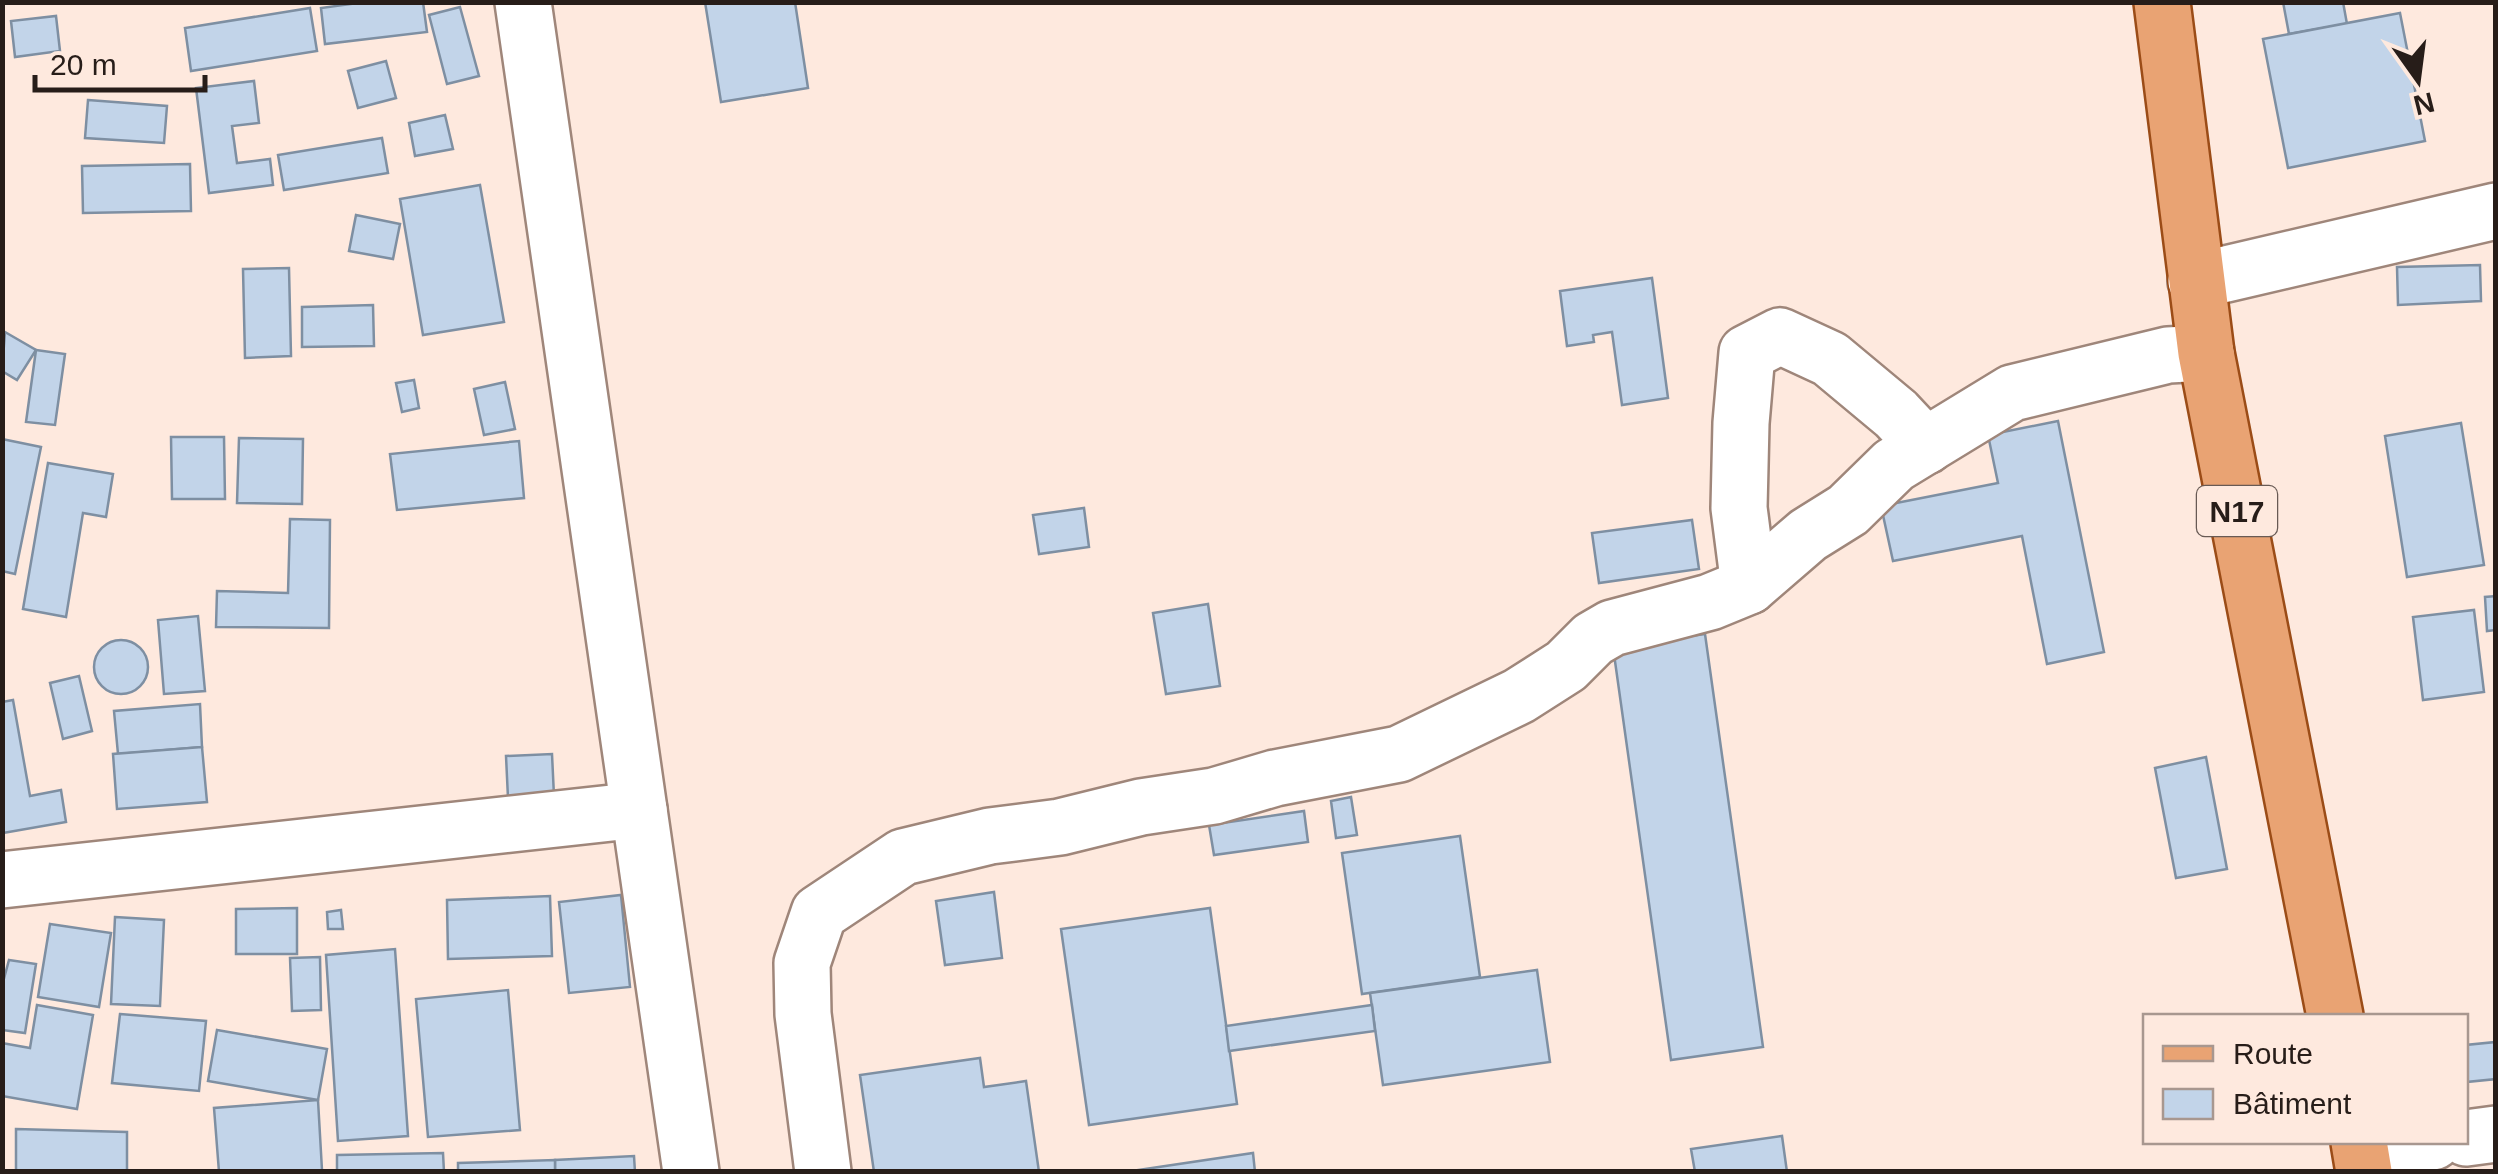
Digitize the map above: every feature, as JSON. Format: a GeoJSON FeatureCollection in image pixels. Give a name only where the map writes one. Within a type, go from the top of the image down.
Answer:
{"type":"FeatureCollection","features":[{"type":"Feature","properties":{"kind":"main road","name":"N17"},"geometry":{"type":"LineString","coordinates":[[2162,2],[2206,352],[2335,1014]]}},
{"type":"Feature","properties":{"kind":"street"},"geometry":{"type":"LineString","coordinates":[[523,2],[690,1172]]}},
{"type":"Feature","properties":{"kind":"street"},"geometry":{"type":"LineString","coordinates":[[2196,281],[2496,211]]}},
{"type":"Feature","properties":{"kind":"street"},"geometry":{"type":"LineString","coordinates":[[1749,586],[1739,508],[1747,353],[1780,336],[1830,359],[1896,414],[1926,446]]}},
{"type":"Feature","properties":{"kind":"street"},"geometry":{"type":"LineString","coordinates":[[823,1172],[803,1014],[802,963],[819,913],[903,857],[990,836],[1060,827],[1140,807],[1214,796],[1275,778],[1399,754],[1519,696],[1566,666],[1593,639],[1612,628],[1710,602],[1749,586],[1808,534],[1848,510],[1894,465],[2012,393],[2168,355],[2206,352]]}},
{"type":"Feature","properties":{"kind":"street"},"geometry":{"type":"LineString","coordinates":[[2,880],[638,810]]}},
{"type":"Feature","properties":{"kind":"street"},"geometry":{"type":"LineString","coordinates":[[2468,1138],[2496,1134]]}},
{"type":"Feature","properties":{"kind":"street"},"geometry":{"type":"LineString","coordinates":[[2361,1154],[2421,1144]]}},
{"type":"Feature","properties":{"kind":"building"},"geometry":{"type":"Polygon","coordinates":[[[365,2],[423,2],[427,32],[325,44],[321,8],[365,2]]]}},
{"type":"Feature","properties":{"kind":"building"},"geometry":{"type":"Polygon","coordinates":[[[705,2],[795,2],[808,88],[721,102],[705,2]]]}},
{"type":"Feature","properties":{"kind":"building"},"geometry":{"type":"Polygon","coordinates":[[[2283,2],[2343,2],[2347,24],[2289,34],[2283,2]]]}},
{"type":"Feature","properties":{"kind":"building"},"geometry":{"type":"Polygon","coordinates":[[[460,7],[479,76],[447,84],[429,15],[460,7]]]}},
{"type":"Feature","properties":{"kind":"building"},"geometry":{"type":"Polygon","coordinates":[[[310,8],[317,51],[191,71],[185,28],[310,8]]]}},
{"type":"Feature","properties":{"kind":"building"},"geometry":{"type":"Polygon","coordinates":[[[2400,13],[2425,141],[2288,168],[2263,39],[2400,13]]]}},
{"type":"Feature","properties":{"kind":"building"},"geometry":{"type":"Polygon","coordinates":[[[56,16],[60,51],[15,57],[11,21],[56,16]]]}},
{"type":"Feature","properties":{"kind":"building"},"geometry":{"type":"Polygon","coordinates":[[[386,61],[396,98],[358,108],[348,71],[386,61]]]}},
{"type":"Feature","properties":{"kind":"building"},"geometry":{"type":"Polygon","coordinates":[[[254,81],[259,123],[232,126],[237,163],[270,159],[273,185],[209,193],[196,88],[254,81]]]}},
{"type":"Feature","properties":{"kind":"building"},"geometry":{"type":"Polygon","coordinates":[[[88,100],[167,106],[164,143],[85,138],[88,100]]]}},
{"type":"Feature","properties":{"kind":"building"},"geometry":{"type":"Polygon","coordinates":[[[445,115],[453,149],[415,156],[409,123],[445,115]]]}},
{"type":"Feature","properties":{"kind":"building"},"geometry":{"type":"Polygon","coordinates":[[[382,138],[388,173],[284,190],[278,155],[382,138]]]}},
{"type":"Feature","properties":{"kind":"building"},"geometry":{"type":"Polygon","coordinates":[[[190,164],[191,211],[83,213],[82,166],[190,164]]]}},
{"type":"Feature","properties":{"kind":"building"},"geometry":{"type":"Polygon","coordinates":[[[480,185],[504,322],[423,335],[400,199],[480,185]]]}},
{"type":"Feature","properties":{"kind":"building"},"geometry":{"type":"Polygon","coordinates":[[[356,215],[400,224],[393,259],[349,251],[356,215]]]}},
{"type":"Feature","properties":{"kind":"building"},"geometry":{"type":"Polygon","coordinates":[[[2480,265],[2481,301],[2398,305],[2397,267],[2480,265]]]}},
{"type":"Feature","properties":{"kind":"building"},"geometry":{"type":"Polygon","coordinates":[[[289,268],[291,356],[245,358],[243,269],[289,268]]]}},
{"type":"Feature","properties":{"kind":"building"},"geometry":{"type":"Polygon","coordinates":[[[1652,278],[1668,398],[1622,405],[1612,332],[1593,335],[1594,342],[1567,346],[1560,291],[1652,278]]]}},
{"type":"Feature","properties":{"kind":"building"},"geometry":{"type":"Polygon","coordinates":[[[373,305],[374,346],[302,347],[302,307],[373,305]]]}},
{"type":"Feature","properties":{"kind":"building"},"geometry":{"type":"Polygon","coordinates":[[[5,332],[36,350],[17,380],[2,371],[5,332]]]}},
{"type":"Feature","properties":{"kind":"building"},"geometry":{"type":"Polygon","coordinates":[[[36,350],[65,354],[55,425],[26,422],[36,350]]]}},
{"type":"Feature","properties":{"kind":"building"},"geometry":{"type":"Polygon","coordinates":[[[414,380],[419,408],[402,412],[396,383],[414,380]]]}},
{"type":"Feature","properties":{"kind":"building"},"geometry":{"type":"Polygon","coordinates":[[[505,382],[515,429],[484,435],[474,389],[505,382]]]}},
{"type":"Feature","properties":{"kind":"building"},"geometry":{"type":"Polygon","coordinates":[[[2058,421],[2104,652],[2047,664],[2022,536],[1893,561],[1881,506],[1998,483],[1988,435],[2058,421]]]}},
{"type":"Feature","properties":{"kind":"building"},"geometry":{"type":"Polygon","coordinates":[[[2461,423],[2484,565],[2407,577],[2385,436],[2461,423]]]}},
{"type":"Feature","properties":{"kind":"building"},"geometry":{"type":"Polygon","coordinates":[[[171,437],[224,437],[225,499],[172,499],[171,437]]]}},
{"type":"Feature","properties":{"kind":"building"},"geometry":{"type":"Polygon","coordinates":[[[239,438],[303,439],[302,504],[237,503],[239,438]]]}},
{"type":"Feature","properties":{"kind":"building"},"geometry":{"type":"Polygon","coordinates":[[[2,439],[41,447],[15,574],[2,571],[2,439]]]}},
{"type":"Feature","properties":{"kind":"building"},"geometry":{"type":"Polygon","coordinates":[[[519,441],[524,498],[397,510],[390,454],[519,441]]]}},
{"type":"Feature","properties":{"kind":"building"},"geometry":{"type":"Polygon","coordinates":[[[48,463],[113,474],[106,517],[83,513],[66,617],[23,609],[48,463]]]}},
{"type":"Feature","properties":{"kind":"building"},"geometry":{"type":"Polygon","coordinates":[[[1084,508],[1089,547],[1039,554],[1033,515],[1084,508]]]}},
{"type":"Feature","properties":{"kind":"building"},"geometry":{"type":"Polygon","coordinates":[[[290,519],[330,520],[329,628],[216,627],[217,591],[288,593],[290,519]]]}},
{"type":"Feature","properties":{"kind":"building"},"geometry":{"type":"Polygon","coordinates":[[[1692,520],[1699,569],[1599,583],[1592,533],[1692,520]]]}},
{"type":"Feature","properties":{"kind":"building"},"geometry":{"type":"Polygon","coordinates":[[[2496,596],[2496,630],[2487,631],[2485,597],[2496,596]]]}},
{"type":"Feature","properties":{"kind":"building"},"geometry":{"type":"Polygon","coordinates":[[[1208,604],[1220,686],[1166,694],[1153,613],[1208,604]]]}},
{"type":"Feature","properties":{"kind":"building"},"geometry":{"type":"Polygon","coordinates":[[[2474,610],[2484,692],[2423,700],[2413,617],[2474,610]]]}},
{"type":"Feature","properties":{"kind":"building"},"geometry":{"type":"Polygon","coordinates":[[[198,616],[205,691],[164,694],[158,620],[198,616]]]}},
{"type":"Feature","properties":{"kind":"building"},"geometry":{"type":"Polygon","coordinates":[[[1705,634],[1763,1047],[1671,1060],[1613,647],[1705,634]]]}},
{"type":"Feature","properties":{"kind":"building"},"geometry":{"type":"Polygon","coordinates":[[[121,640],[140,648],[148,667],[140,686],[121,694],[102,686],[94,667],[102,648],[121,640]]]}},
{"type":"Feature","properties":{"kind":"building"},"geometry":{"type":"Polygon","coordinates":[[[79,676],[92,731],[63,739],[50,683],[79,676]]]}},
{"type":"Feature","properties":{"kind":"building"},"geometry":{"type":"Polygon","coordinates":[[[13,700],[30,796],[61,790],[66,822],[3,833],[2,702],[13,700]]]}},
{"type":"Feature","properties":{"kind":"building"},"geometry":{"type":"Polygon","coordinates":[[[200,704],[202,747],[118,754],[114,711],[200,704]]]}},
{"type":"Feature","properties":{"kind":"building"},"geometry":{"type":"Polygon","coordinates":[[[202,747],[207,802],[117,809],[113,754],[202,747]]]}},
{"type":"Feature","properties":{"kind":"building"},"geometry":{"type":"Polygon","coordinates":[[[552,754],[554,796],[508,798],[506,756],[552,754]]]}},
{"type":"Feature","properties":{"kind":"building"},"geometry":{"type":"Polygon","coordinates":[[[2206,757],[2227,869],[2176,878],[2155,768],[2206,757]]]}},
{"type":"Feature","properties":{"kind":"building"},"geometry":{"type":"Polygon","coordinates":[[[1351,797],[1357,835],[1336,838],[1331,801],[1351,797]]]}},
{"type":"Feature","properties":{"kind":"building"},"geometry":{"type":"Polygon","coordinates":[[[1304,811],[1308,842],[1214,855],[1209,825],[1304,811]]]}},
{"type":"Feature","properties":{"kind":"building"},"geometry":{"type":"Polygon","coordinates":[[[1460,836],[1480,977],[1362,994],[1342,853],[1460,836]]]}},
{"type":"Feature","properties":{"kind":"building"},"geometry":{"type":"Polygon","coordinates":[[[994,892],[1002,958],[945,965],[936,901],[994,892]]]}},
{"type":"Feature","properties":{"kind":"building"},"geometry":{"type":"Polygon","coordinates":[[[621,895],[630,987],[569,993],[559,902],[621,895]]]}},
{"type":"Feature","properties":{"kind":"building"},"geometry":{"type":"Polygon","coordinates":[[[550,896],[552,956],[448,959],[447,900],[550,896]]]}},
{"type":"Feature","properties":{"kind":"building"},"geometry":{"type":"Polygon","coordinates":[[[297,908],[297,954],[236,954],[236,909],[297,908]]]}},
{"type":"Feature","properties":{"kind":"building"},"geometry":{"type":"Polygon","coordinates":[[[1210,908],[1237,1104],[1089,1125],[1061,929],[1210,908]]]}},
{"type":"Feature","properties":{"kind":"building"},"geometry":{"type":"Polygon","coordinates":[[[341,910],[343,929],[328,929],[327,912],[341,910]]]}},
{"type":"Feature","properties":{"kind":"building"},"geometry":{"type":"Polygon","coordinates":[[[115,917],[164,920],[160,1006],[111,1004],[115,917]]]}},
{"type":"Feature","properties":{"kind":"building"},"geometry":{"type":"Polygon","coordinates":[[[50,924],[111,933],[99,1007],[38,997],[50,924]]]}},
{"type":"Feature","properties":{"kind":"building"},"geometry":{"type":"Polygon","coordinates":[[[395,949],[408,1136],[338,1141],[326,955],[395,949]]]}},
{"type":"Feature","properties":{"kind":"building"},"geometry":{"type":"Polygon","coordinates":[[[320,957],[321,1010],[292,1011],[290,958],[320,957]]]}},
{"type":"Feature","properties":{"kind":"building"},"geometry":{"type":"Polygon","coordinates":[[[9,960],[36,964],[25,1033],[2,1030],[2,986],[9,960]]]}},
{"type":"Feature","properties":{"kind":"building"},"geometry":{"type":"Polygon","coordinates":[[[1537,970],[1550,1062],[1383,1085],[1370,993],[1537,970]]]}},
{"type":"Feature","properties":{"kind":"building"},"geometry":{"type":"Polygon","coordinates":[[[508,990],[520,1130],[428,1137],[416,999],[508,990]]]}},
{"type":"Feature","properties":{"kind":"building"},"geometry":{"type":"Polygon","coordinates":[[[37,1005],[93,1015],[77,1109],[2,1096],[2,1043],[30,1048],[37,1005]]]}},
{"type":"Feature","properties":{"kind":"building"},"geometry":{"type":"Polygon","coordinates":[[[1372,1005],[1375,1031],[1229,1051],[1226,1026],[1372,1005]]]}},
{"type":"Feature","properties":{"kind":"building"},"geometry":{"type":"Polygon","coordinates":[[[120,1014],[206,1021],[199,1091],[112,1083],[120,1014]]]}},
{"type":"Feature","properties":{"kind":"building"},"geometry":{"type":"Polygon","coordinates":[[[217,1030],[327,1049],[318,1100],[208,1081],[217,1030]]]}},
{"type":"Feature","properties":{"kind":"building"},"geometry":{"type":"Polygon","coordinates":[[[2496,1042],[2496,1079],[2468,1082],[2468,1045],[2496,1042]]]}},
{"type":"Feature","properties":{"kind":"building"},"geometry":{"type":"Polygon","coordinates":[[[980,1058],[984,1087],[1026,1081],[1039,1172],[874,1172],[860,1075],[980,1058]]]}},
{"type":"Feature","properties":{"kind":"building"},"geometry":{"type":"Polygon","coordinates":[[[318,1100],[322,1170],[219,1172],[214,1108],[318,1100]]]}},
{"type":"Feature","properties":{"kind":"building"},"geometry":{"type":"Polygon","coordinates":[[[16,1129],[127,1132],[127,1172],[16,1172],[16,1129]]]}},
{"type":"Feature","properties":{"kind":"building"},"geometry":{"type":"Polygon","coordinates":[[[1782,1136],[1787,1172],[1695,1172],[1691,1149],[1782,1136]]]}},
{"type":"Feature","properties":{"kind":"building"},"geometry":{"type":"Polygon","coordinates":[[[443,1153],[444,1172],[337,1172],[337,1155],[443,1153]]]}},
{"type":"Feature","properties":{"kind":"building"},"geometry":{"type":"Polygon","coordinates":[[[1253,1153],[1255,1172],[1125,1172],[1253,1153]]]}},
{"type":"Feature","properties":{"kind":"building"},"geometry":{"type":"Polygon","coordinates":[[[634,1156],[635,1172],[555,1172],[555,1160],[634,1156]]]}},
{"type":"Feature","properties":{"kind":"building"},"geometry":{"type":"Polygon","coordinates":[[[555,1160],[555,1172],[458,1172],[458,1163],[555,1160]]]}}]}
